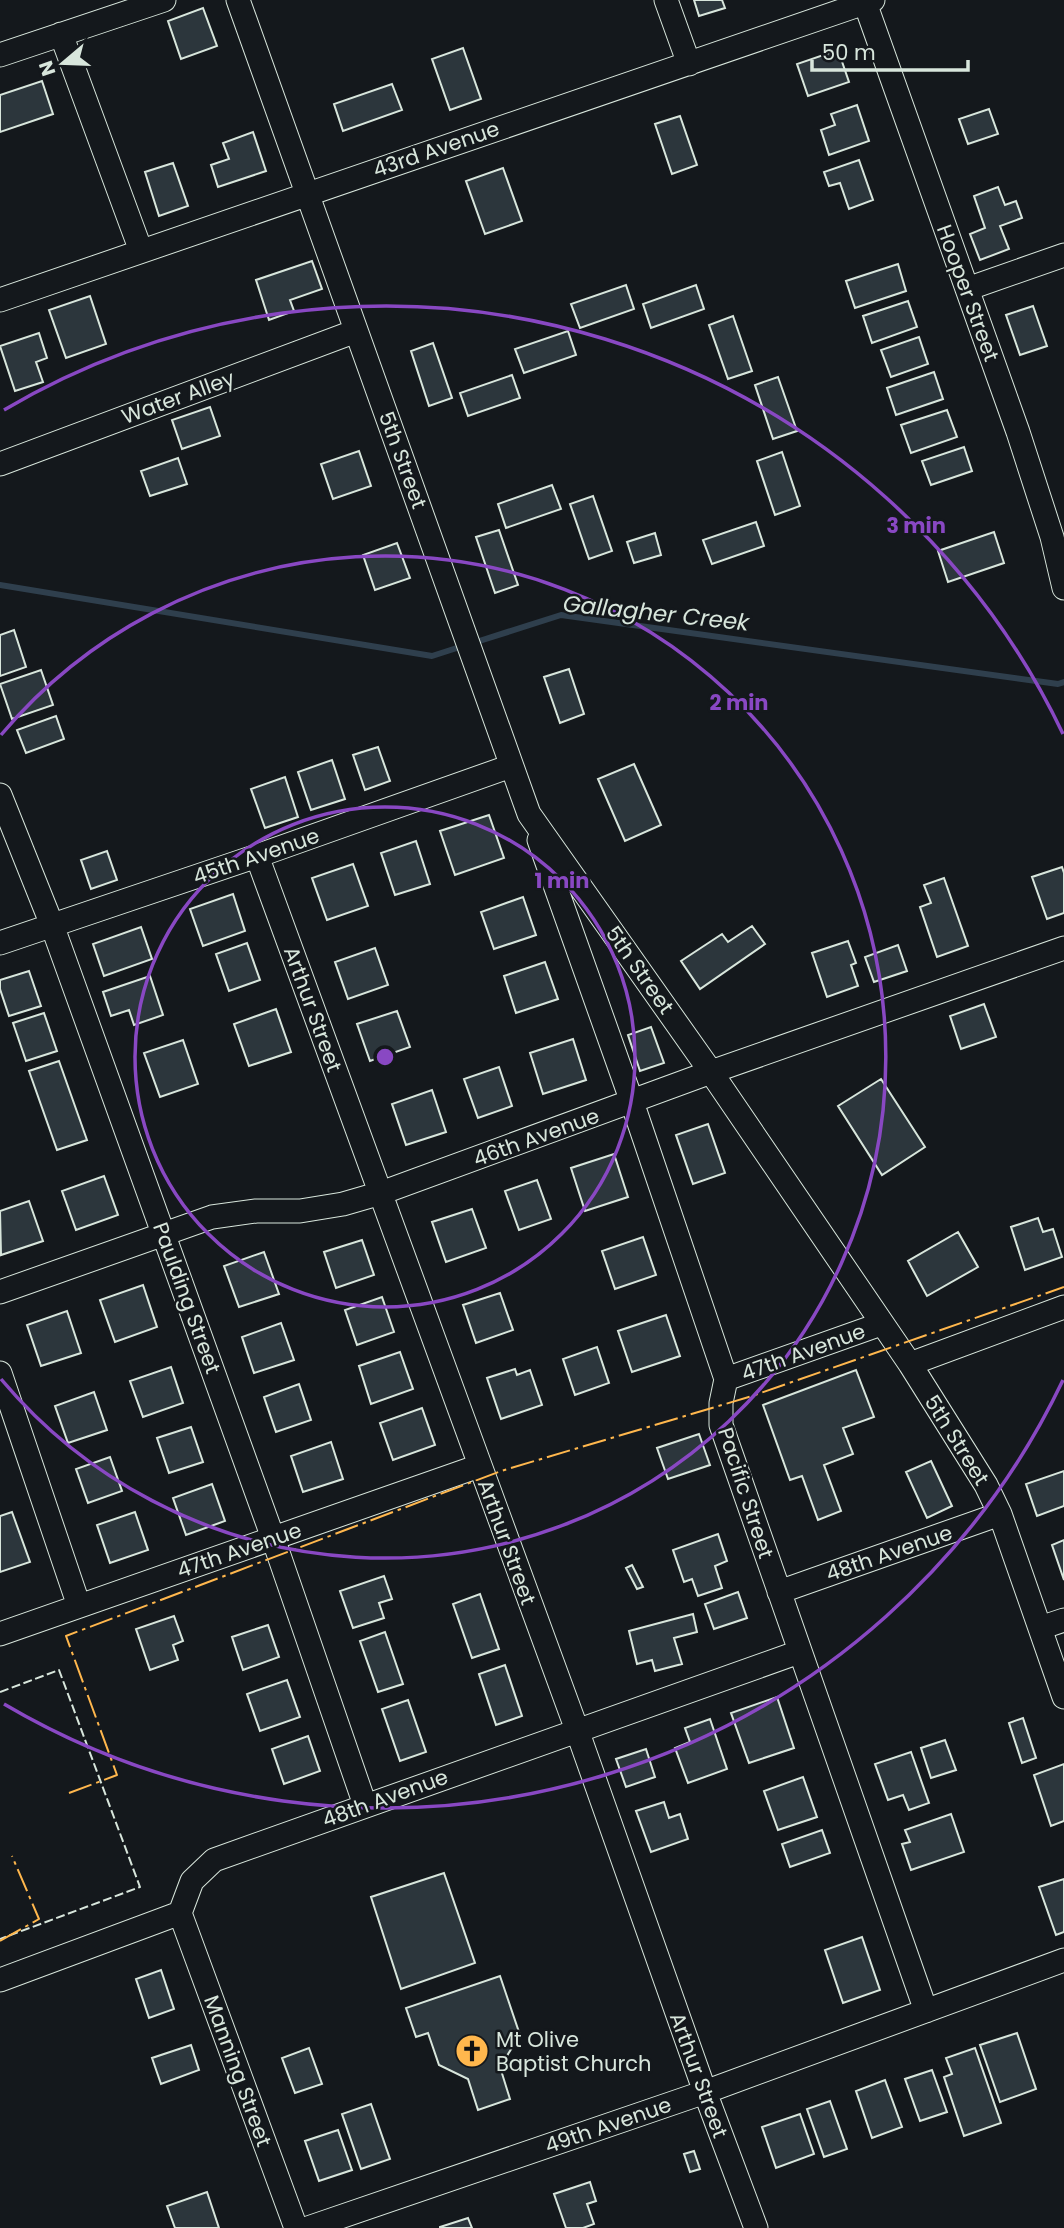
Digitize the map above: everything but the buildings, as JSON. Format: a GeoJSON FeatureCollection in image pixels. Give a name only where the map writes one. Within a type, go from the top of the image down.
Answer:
{"type":"FeatureCollection","features":[{"type":"Feature","properties":{"kind":"street"},"geometry":{"type":"LineString","coordinates":[[0,55],[164,0]]}},
{"type":"Feature","properties":{"kind":"street","name":"5th Street"},"geometry":{"type":"LineString","coordinates":[[238,0],[529,814],[712,1072],[910,1364],[986,1485],[1000,1514],[1064,1697]]}},
{"type":"Feature","properties":{"kind":"street"},"geometry":{"type":"LineString","coordinates":[[666,0],[689,64]]}},
{"type":"Feature","properties":{"kind":"street","name":"43rd Avenue"},"geometry":{"type":"LineString","coordinates":[[0,300],[868,1]]}},
{"type":"Feature","properties":{"kind":"street","name":"Hooper Street"},"geometry":{"type":"LineString","coordinates":[[868,1],[1018,432],[1052,537],[1064,588]]}},
{"type":"Feature","properties":{"kind":"street"},"geometry":{"type":"LineString","coordinates":[[61,34],[141,251]]}},
{"type":"Feature","properties":{"kind":"street"},"geometry":{"type":"LineString","coordinates":[[967,289],[1064,255]]}},
{"type":"Feature","properties":{"kind":"street","name":"Water Alley"},"geometry":{"type":"LineString","coordinates":[[0,464],[356,331]]}},
{"type":"Feature","properties":{"kind":"street","name":"45th Avenue"},"geometry":{"type":"LineString","coordinates":[[0,943],[511,766]]}},
{"type":"Feature","properties":{"kind":"street","name":"Paulding Street"},"geometry":{"type":"LineString","coordinates":[[0,795],[52,925],[273,1538],[365,1805]]}},
{"type":"Feature","properties":{"kind":"street","name":"Pacific Street"},"geometry":{"type":"LineString","coordinates":[[529,814],[632,1102],[726,1379],[721,1403],[721,1424],[926,2011]]}},
{"type":"Feature","properties":{"kind":"street","name":"Arthur Street"},"geometry":{"type":"LineString","coordinates":[[257,856],[382,1193],[478,1466],[577,1730],[756,2228]]}},
{"type":"Feature","properties":{"kind":"street","name":"46th Avenue"},"geometry":{"type":"LineString","coordinates":[[0,1292],[212,1217],[343,1204],[382,1193],[1064,947]]}},
{"type":"Feature","properties":{"kind":"street"},"geometry":{"type":"LineString","coordinates":[[910,1364],[1064,1307]]}},
{"type":"Feature","properties":{"kind":"street","name":"47th Avenue"},"geometry":{"type":"LineString","coordinates":[[726,1379],[881,1324]]}},
{"type":"Feature","properties":{"kind":"street"},"geometry":{"type":"LineString","coordinates":[[0,1373],[79,1606]]}},
{"type":"Feature","properties":{"kind":"street","name":"47th Avenue"},"geometry":{"type":"LineString","coordinates":[[0,1634],[478,1466]]}},
{"type":"Feature","properties":{"kind":"street","name":"48th Avenue"},"geometry":{"type":"LineString","coordinates":[[779,1592],[1000,1514]]}},
{"type":"Feature","properties":{"kind":"street"},"geometry":{"type":"LineString","coordinates":[[1040,1628],[1064,1620]]}},
{"type":"Feature","properties":{"kind":"street","name":"48th Avenue"},"geometry":{"type":"LineString","coordinates":[[180,1913],[192,1881],[214,1860],[799,1651]]}},
{"type":"Feature","properties":{"kind":"street"},"geometry":{"type":"LineString","coordinates":[[0,1980],[180,1913]]}},
{"type":"Feature","properties":{"kind":"street","name":"Manning Street"},"geometry":{"type":"LineString","coordinates":[[180,1913],[296,2228]]}},
{"type":"Feature","properties":{"kind":"street","name":"49th Avenue"},"geometry":{"type":"LineString","coordinates":[[308,2228],[356,2220],[1064,1960]]}},
{"type":"Feature","properties":{"kind":"waterway","name":"Gallagher Creek"},"geometry":{"type":"LineString","coordinates":[[0,585],[432,656],[463,646]]}},
{"type":"Feature","properties":{"kind":"waterway","name":"Gallagher Creek"},"geometry":{"type":"LineString","coordinates":[[473,643],[561,615],[1058,684],[1064,682]]}},
{"type":"Feature","properties":{"kind":"fence"},"geometry":{"type":"LineString","coordinates":[[0,1692],[59,1670],[140,1887],[0,1939]]}},
{"type":"Feature","properties":{"kind":"power"},"geometry":{"type":"LineString","coordinates":[[69,1793],[117,1775],[66,1636],[501,1471],[752,1396],[1064,1287]]}},
{"type":"Feature","properties":{"kind":"power"},"geometry":{"type":"LineString","coordinates":[[0,1941],[39,1919],[12,1856]]}},
{"type":"Feature","properties":{"kind":"place","name":"Mt Olive Baptist Church"},"geometry":{"type":"Point","coordinates":[472,2051]}}]}
